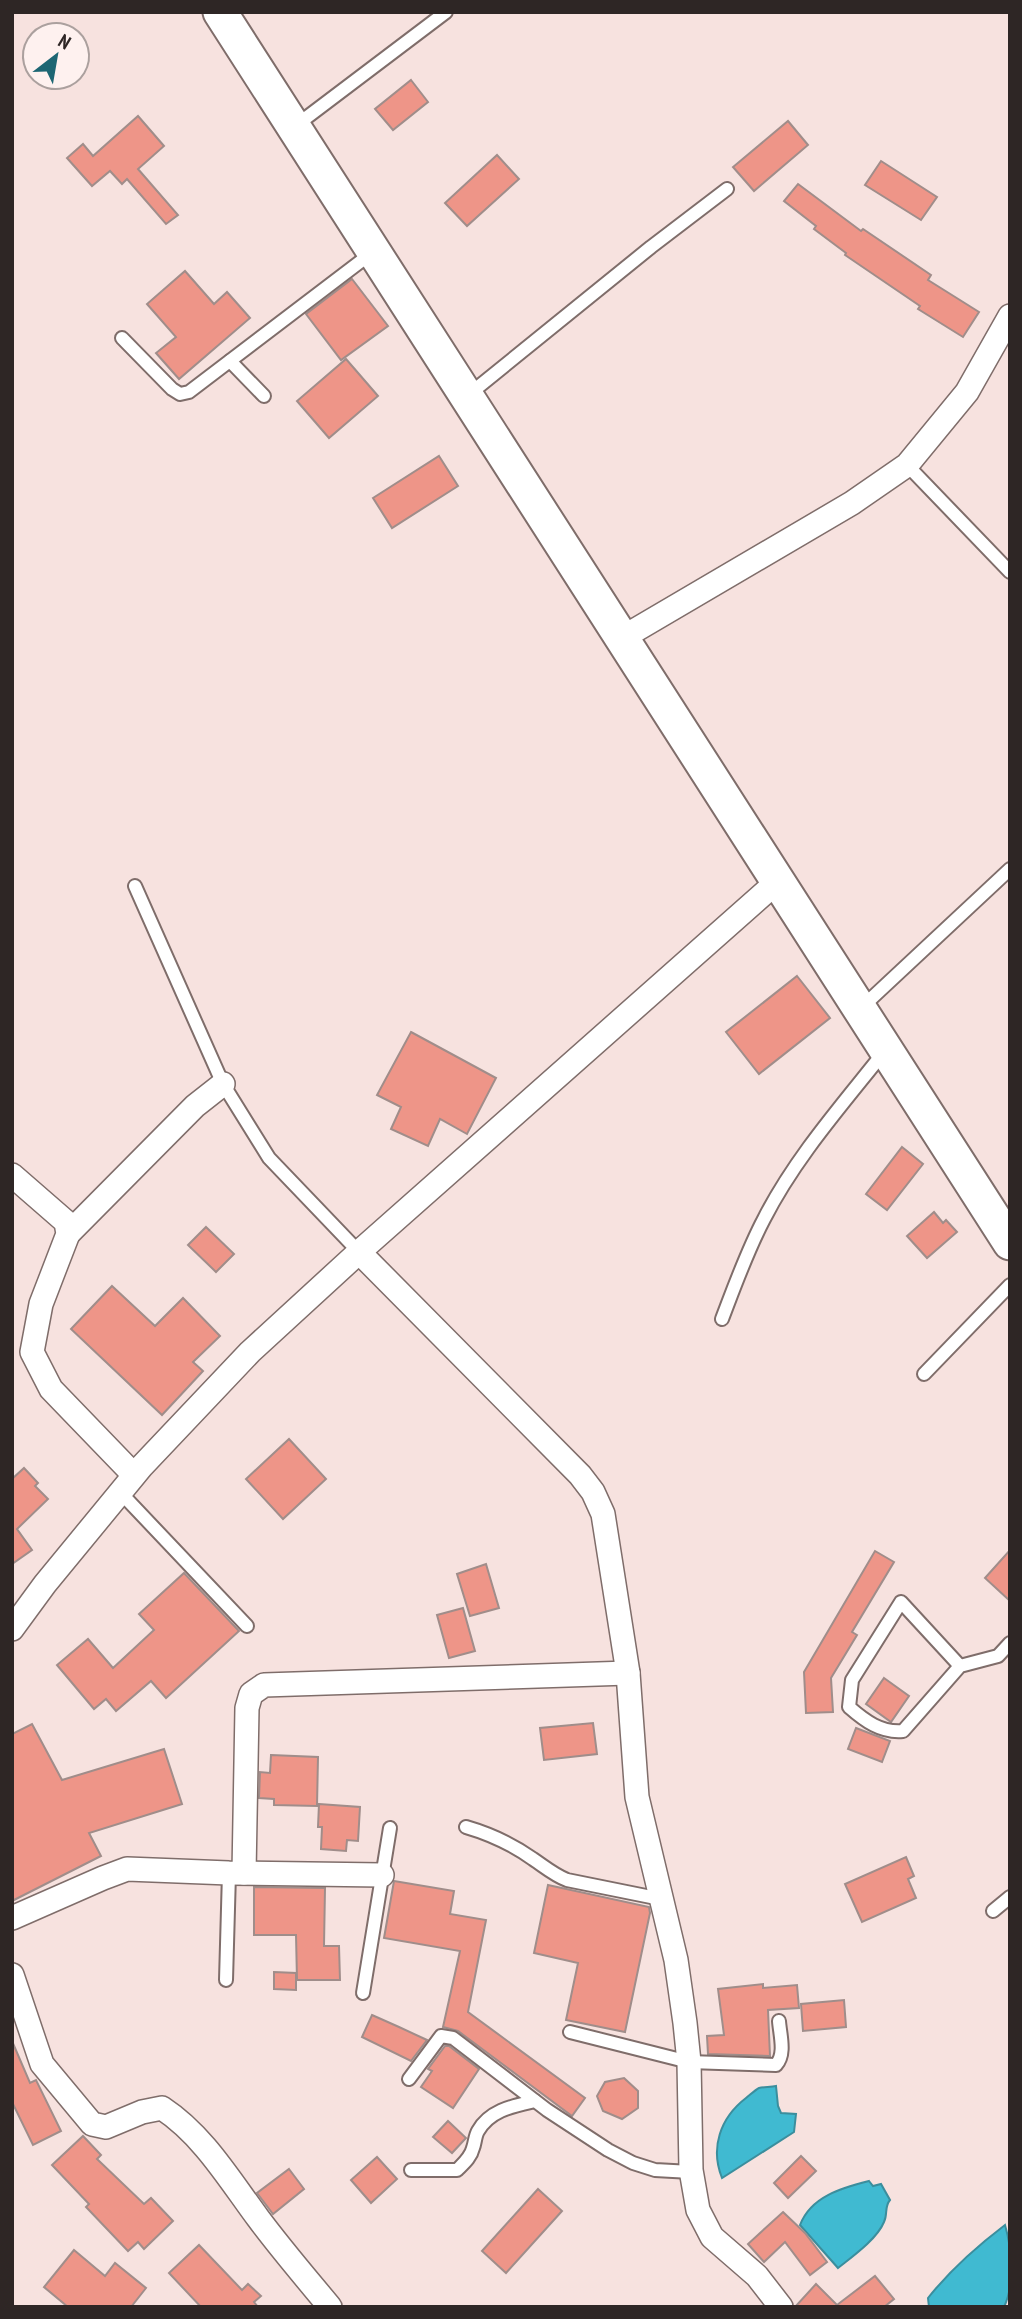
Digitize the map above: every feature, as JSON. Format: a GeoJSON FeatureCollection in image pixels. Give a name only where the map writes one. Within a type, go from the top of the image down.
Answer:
{"type":"FeatureCollection","features":[{"type":"Feature","properties":{"kind":"street"},"geometry":{"type":"LineString","coordinates":[[220,12],[1010,1243]]}},
{"type":"Feature","properties":{"kind":"street"},"geometry":{"type":"LineString","coordinates":[[622,638],[852,503],[907,465],[967,392],[1010,316]]}},
{"type":"Feature","properties":{"kind":"street"},"geometry":{"type":"LineString","coordinates":[[12,1629],[45,1584],[127,1484],[250,1352],[778,881]]}},
{"type":"Feature","properties":{"kind":"street"},"geometry":{"type":"LineString","coordinates":[[127,1484],[51,1389],[32,1352],[41,1304],[68,1234],[195,1106],[223,1084]]}},
{"type":"Feature","properties":{"kind":"street"},"geometry":{"type":"LineString","coordinates":[[12,1175],[66,1222],[68,1234]]}},
{"type":"Feature","properties":{"kind":"street"},"geometry":{"type":"LineString","coordinates":[[359,1252],[580,1475],[593,1492],[603,1514],[628,1673],[637,1797],[676,1960],[689,2062],[691,2172],[698,2210],[712,2237],[757,2276],[781,2307]]}},
{"type":"Feature","properties":{"kind":"street"},"geometry":{"type":"LineString","coordinates":[[237,1873],[247,1708],[251,1694],[264,1685],[628,1673]]}},
{"type":"Feature","properties":{"kind":"street"},"geometry":{"type":"LineString","coordinates":[[12,1918],[127,1869],[382,1875]]}},
{"type":"Feature","properties":{"kind":"street"},"geometry":{"type":"LineString","coordinates":[[12,1975],[42,2064],[92,2124],[106,2127],[142,2112],[162,2108],[181,2120],[330,2307]]}},
{"type":"Feature","properties":{"kind":"lane"},"geometry":{"type":"LineString","coordinates":[[294,127],[446,12]]}},
{"type":"Feature","properties":{"kind":"lane"},"geometry":{"type":"LineString","coordinates":[[467,397],[651,247],[727,190]]}},
{"type":"Feature","properties":{"kind":"lane"},"geometry":{"type":"LineString","coordinates":[[122,338],[172,389],[180,394],[189,392],[374,252]]}},
{"type":"Feature","properties":{"kind":"lane"},"geometry":{"type":"LineString","coordinates":[[230,361],[264,397]]}},
{"type":"Feature","properties":{"kind":"lane"},"geometry":{"type":"LineString","coordinates":[[907,465],[1010,572]]}},
{"type":"Feature","properties":{"kind":"lane"},"geometry":{"type":"LineString","coordinates":[[860,1009],[1010,869]]}},
{"type":"Feature","properties":{"kind":"lane"},"geometry":{"type":"LineString","coordinates":[[135,887],[223,1084],[269,1158],[359,1252]]}},
{"type":"Feature","properties":{"kind":"lane"},"geometry":{"type":"LineString","coordinates":[[722,1319],[764,1218],[790,1174],[886,1050]]}},
{"type":"Feature","properties":{"kind":"lane"},"geometry":{"type":"LineString","coordinates":[[924,1374],[1010,1284]]}},
{"type":"Feature","properties":{"kind":"lane"},"geometry":{"type":"LineString","coordinates":[[127,1484],[247,1626]]}},
{"type":"Feature","properties":{"kind":"lane"},"geometry":{"type":"LineString","coordinates":[[960,1666],[901,1602],[852,1680],[849,1707],[863,1719],[889,1732],[903,1731],[960,1666],[998,1656],[1010,1643]]}},
{"type":"Feature","properties":{"kind":"lane"},"geometry":{"type":"LineString","coordinates":[[363,1993],[390,1828]]}},
{"type":"Feature","properties":{"kind":"lane"},"geometry":{"type":"LineString","coordinates":[[466,1828],[490,1835],[532,1858],[554,1875],[567,1880],[661,1899]]}},
{"type":"Feature","properties":{"kind":"lane"},"geometry":{"type":"LineString","coordinates":[[226,1980],[237,1873]]}},
{"type":"Feature","properties":{"kind":"lane"},"geometry":{"type":"LineString","coordinates":[[993,1912],[1010,1897]]}},
{"type":"Feature","properties":{"kind":"lane"},"geometry":{"type":"LineString","coordinates":[[570,2032],[689,2062],[776,2065],[780,2062],[782,2050],[779,2021]]}},
{"type":"Feature","properties":{"kind":"lane"},"geometry":{"type":"LineString","coordinates":[[409,2079],[441,2036],[453,2038],[535,2101],[608,2150],[633,2163],[655,2170],[691,2172]]}},
{"type":"Feature","properties":{"kind":"lane"},"geometry":{"type":"LineString","coordinates":[[411,2170],[457,2170],[472,2152],[477,2132],[493,2114],[535,2101]]}},
{"type":"Feature","properties":{"kind":"water"},"geometry":{"type":"Polygon","coordinates":[[[776,2086],[781,2113],[796,2114],[794,2132],[722,2178],[717,2145],[724,2124],[737,2106],[756,2090],[776,2086]]]}},
{"type":"Feature","properties":{"kind":"water"},"geometry":{"type":"Polygon","coordinates":[[[869,2181],[873,2186],[881,2184],[890,2200],[885,2219],[870,2241],[838,2268],[800,2225],[805,2215],[820,2200],[838,2190],[869,2181]]]}},
{"type":"Feature","properties":{"kind":"water"},"geometry":{"type":"Polygon","coordinates":[[[1005,2225],[1011,2266],[1010,2288],[1004,2307],[929,2307],[928,2298],[946,2277],[1005,2225]]]}},
{"type":"Feature","properties":{"kind":"building"},"geometry":{"type":"Polygon","coordinates":[[[411,80],[428,102],[393,130],[375,109],[411,80]]]}},
{"type":"Feature","properties":{"kind":"building"},"geometry":{"type":"Polygon","coordinates":[[[138,116],[164,146],[138,169],[178,215],[166,224],[127,179],[122,184],[110,171],[92,186],[67,158],[83,144],[93,156],[138,116]]]}},
{"type":"Feature","properties":{"kind":"building"},"geometry":{"type":"Polygon","coordinates":[[[788,121],[808,145],[754,191],[733,167],[788,121]]]}},
{"type":"Feature","properties":{"kind":"building"},"geometry":{"type":"Polygon","coordinates":[[[497,155],[519,179],[467,226],[445,203],[497,155]]]}},
{"type":"Feature","properties":{"kind":"building"},"geometry":{"type":"Polygon","coordinates":[[[881,161],[937,197],[921,220],[865,185],[881,161]]]}},
{"type":"Feature","properties":{"kind":"building"},"geometry":{"type":"Polygon","coordinates":[[[798,184],[861,231],[863,229],[931,275],[928,280],[979,312],[963,337],[918,309],[920,306],[845,255],[846,253],[814,229],[816,226],[784,201],[798,184]]]}},
{"type":"Feature","properties":{"kind":"building"},"geometry":{"type":"Polygon","coordinates":[[[185,271],[214,304],[227,292],[250,318],[179,379],[156,353],[176,337],[147,304],[185,271]]]}},
{"type":"Feature","properties":{"kind":"building"},"geometry":{"type":"Polygon","coordinates":[[[352,279],[388,326],[341,360],[306,314],[352,279]]]}},
{"type":"Feature","properties":{"kind":"building"},"geometry":{"type":"Polygon","coordinates":[[[346,359],[378,396],[329,438],[297,401],[346,359]]]}},
{"type":"Feature","properties":{"kind":"building"},"geometry":{"type":"Polygon","coordinates":[[[439,456],[458,486],[392,528],[373,498],[439,456]]]}},
{"type":"Feature","properties":{"kind":"building"},"geometry":{"type":"Polygon","coordinates":[[[797,976],[830,1018],[759,1074],[726,1032],[797,976]]]}},
{"type":"Feature","properties":{"kind":"building"},"geometry":{"type":"Polygon","coordinates":[[[411,1032],[496,1078],[467,1134],[440,1119],[428,1146],[391,1129],[401,1107],[377,1095],[411,1032]]]}},
{"type":"Feature","properties":{"kind":"building"},"geometry":{"type":"Polygon","coordinates":[[[902,1147],[923,1164],[887,1210],[866,1194],[902,1147]]]}},
{"type":"Feature","properties":{"kind":"building"},"geometry":{"type":"Polygon","coordinates":[[[934,1212],[943,1223],[946,1220],[957,1232],[927,1258],[907,1236],[934,1212]]]}},
{"type":"Feature","properties":{"kind":"building"},"geometry":{"type":"Polygon","coordinates":[[[206,1227],[234,1254],[216,1272],[188,1245],[206,1227]]]}},
{"type":"Feature","properties":{"kind":"building"},"geometry":{"type":"Polygon","coordinates":[[[112,1286],[155,1326],[183,1298],[220,1336],[193,1362],[203,1371],[162,1415],[71,1329],[112,1286]]]}},
{"type":"Feature","properties":{"kind":"building"},"geometry":{"type":"Polygon","coordinates":[[[289,1439],[326,1479],[283,1519],[246,1479],[289,1439]]]}},
{"type":"Feature","properties":{"kind":"building"},"geometry":{"type":"Polygon","coordinates":[[[24,1468],[38,1483],[35,1486],[48,1499],[17,1529],[32,1550],[12,1564],[12,1479],[24,1468]]]}},
{"type":"Feature","properties":{"kind":"building"},"geometry":{"type":"Polygon","coordinates":[[[1010,1550],[1010,1601],[985,1578],[1010,1550]]]}},
{"type":"Feature","properties":{"kind":"building"},"geometry":{"type":"Polygon","coordinates":[[[875,1551],[894,1562],[852,1632],[857,1635],[831,1678],[833,1712],[806,1713],[804,1672],[875,1551]]]}},
{"type":"Feature","properties":{"kind":"building"},"geometry":{"type":"Polygon","coordinates":[[[486,1564],[499,1608],[470,1616],[457,1574],[486,1564]]]}},
{"type":"Feature","properties":{"kind":"building"},"geometry":{"type":"Polygon","coordinates":[[[184,1573],[239,1631],[166,1698],[151,1681],[116,1711],[106,1699],[94,1709],[57,1665],[88,1639],[113,1668],[154,1630],[139,1614],[184,1573]]]}},
{"type":"Feature","properties":{"kind":"building"},"geometry":{"type":"Polygon","coordinates":[[[463,1608],[475,1651],[449,1658],[437,1615],[463,1608]]]}},
{"type":"Feature","properties":{"kind":"building"},"geometry":{"type":"Polygon","coordinates":[[[884,1678],[909,1696],[891,1722],[866,1704],[884,1678]]]}},
{"type":"Feature","properties":{"kind":"building"},"geometry":{"type":"Polygon","coordinates":[[[593,1723],[597,1754],[544,1760],[540,1728],[593,1723]]]}},
{"type":"Feature","properties":{"kind":"building"},"geometry":{"type":"Polygon","coordinates":[[[32,1724],[62,1780],[164,1749],[182,1804],[89,1833],[101,1856],[12,1901],[12,1734],[32,1724]]]}},
{"type":"Feature","properties":{"kind":"building"},"geometry":{"type":"Polygon","coordinates":[[[856,1728],[890,1741],[882,1762],[848,1749],[856,1728]]]}},
{"type":"Feature","properties":{"kind":"building"},"geometry":{"type":"Polygon","coordinates":[[[271,1755],[318,1757],[317,1806],[274,1805],[274,1799],[259,1798],[260,1772],[270,1773],[271,1755]]]}},
{"type":"Feature","properties":{"kind":"building"},"geometry":{"type":"Polygon","coordinates":[[[319,1804],[360,1807],[358,1841],[347,1840],[346,1851],[321,1849],[319,1804]]]}},
{"type":"Feature","properties":{"kind":"building"},"geometry":{"type":"Polygon","coordinates":[[[906,1857],[914,1876],[908,1879],[916,1898],[862,1922],[845,1884],[906,1857]]]}},
{"type":"Feature","properties":{"kind":"building"},"geometry":{"type":"Polygon","coordinates":[[[394,1881],[454,1891],[450,1914],[486,1920],[468,2012],[585,2098],[572,2116],[458,2031],[443,2027],[460,1951],[384,1938],[394,1881]]]}},
{"type":"Feature","properties":{"kind":"building"},"geometry":{"type":"Polygon","coordinates":[[[548,1885],[649,1907],[650,1913],[625,2032],[566,2020],[578,1963],[534,1953],[548,1885]]]}},
{"type":"Feature","properties":{"kind":"building"},"geometry":{"type":"Polygon","coordinates":[[[254,1887],[325,1888],[324,1946],[339,1946],[340,1980],[297,1980],[296,1935],[254,1935],[254,1887]]]}},
{"type":"Feature","properties":{"kind":"building"},"geometry":{"type":"Polygon","coordinates":[[[274,1972],[296,1973],[296,1990],[274,1989],[274,1972]]]}},
{"type":"Feature","properties":{"kind":"building"},"geometry":{"type":"Polygon","coordinates":[[[763,1984],[763,1988],[797,1985],[799,2008],[768,2010],[770,2056],[708,2054],[707,2036],[724,2035],[718,1989],[763,1984]]]}},
{"type":"Feature","properties":{"kind":"building"},"geometry":{"type":"Polygon","coordinates":[[[844,2000],[846,2027],[803,2031],[801,2004],[844,2000]]]}},
{"type":"Feature","properties":{"kind":"building"},"geometry":{"type":"Polygon","coordinates":[[[372,2015],[427,2040],[411,2061],[362,2037],[372,2015]]]}},
{"type":"Feature","properties":{"kind":"building"},"geometry":{"type":"Polygon","coordinates":[[[12,2041],[30,2083],[36,2080],[61,2131],[33,2145],[12,2102],[12,2041]]]}},
{"type":"Feature","properties":{"kind":"building"},"geometry":{"type":"Polygon","coordinates":[[[445,2046],[449,2046],[479,2069],[453,2108],[421,2087],[432,2071],[428,2069],[445,2046]]]}},
{"type":"Feature","properties":{"kind":"building"},"geometry":{"type":"Polygon","coordinates":[[[624,2078],[638,2091],[638,2108],[622,2119],[603,2111],[597,2096],[605,2082],[624,2078]]]}},
{"type":"Feature","properties":{"kind":"building"},"geometry":{"type":"Polygon","coordinates":[[[448,2121],[466,2138],[452,2153],[433,2137],[448,2121]]]}},
{"type":"Feature","properties":{"kind":"building"},"geometry":{"type":"Polygon","coordinates":[[[83,2136],[101,2155],[97,2159],[144,2204],[151,2198],[173,2221],[144,2249],[138,2242],[128,2251],[86,2207],[89,2204],[52,2165],[83,2136]]]}},
{"type":"Feature","properties":{"kind":"building"},"geometry":{"type":"Polygon","coordinates":[[[801,2156],[816,2171],[788,2198],[774,2183],[801,2156]]]}},
{"type":"Feature","properties":{"kind":"building"},"geometry":{"type":"Polygon","coordinates":[[[377,2157],[397,2179],[371,2203],[351,2180],[377,2157]]]}},
{"type":"Feature","properties":{"kind":"building"},"geometry":{"type":"Polygon","coordinates":[[[289,2169],[304,2189],[273,2214],[257,2193],[289,2169]]]}},
{"type":"Feature","properties":{"kind":"building"},"geometry":{"type":"Polygon","coordinates":[[[538,2189],[562,2211],[506,2273],[482,2251],[538,2189]]]}},
{"type":"Feature","properties":{"kind":"building"},"geometry":{"type":"Polygon","coordinates":[[[783,2212],[805,2233],[827,2262],[810,2275],[785,2242],[764,2262],[748,2244],[783,2212]]]}},
{"type":"Feature","properties":{"kind":"building"},"geometry":{"type":"Polygon","coordinates":[[[199,2245],[242,2290],[248,2284],[261,2296],[254,2302],[258,2307],[201,2307],[169,2273],[199,2245]]]}},
{"type":"Feature","properties":{"kind":"building"},"geometry":{"type":"Polygon","coordinates":[[[74,2250],[105,2276],[115,2263],[146,2288],[131,2307],[68,2307],[44,2287],[74,2250]]]}},
{"type":"Feature","properties":{"kind":"building"},"geometry":{"type":"Polygon","coordinates":[[[875,2276],[894,2299],[884,2307],[795,2307],[816,2284],[837,2305],[875,2276]]]}}]}
